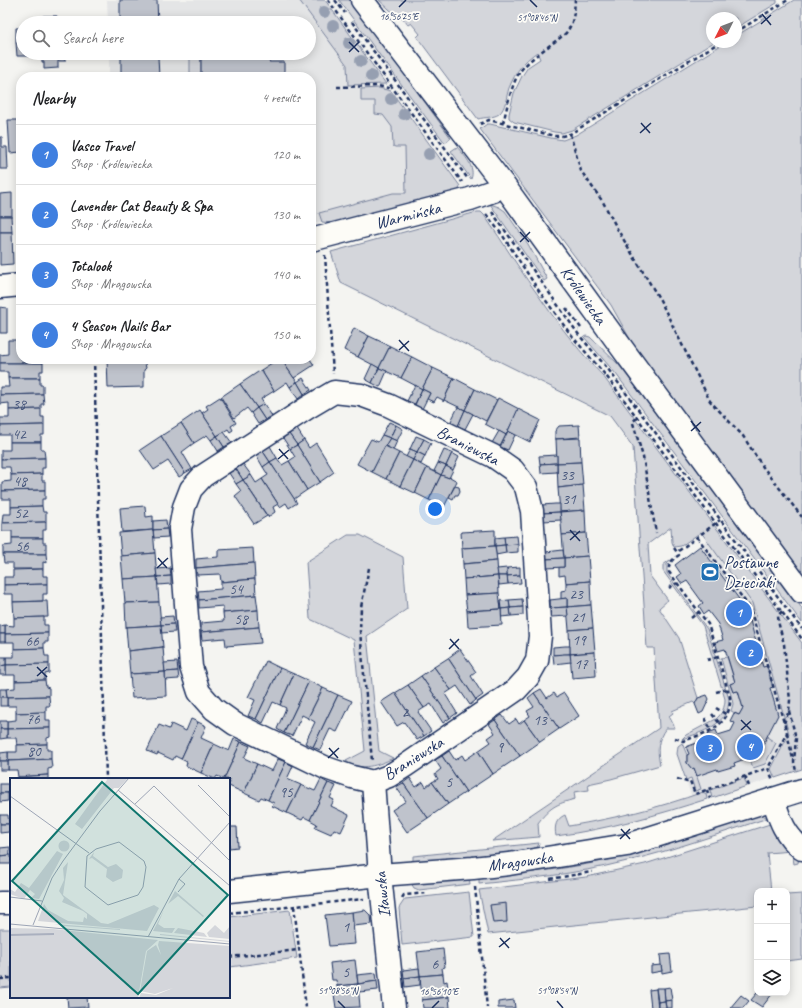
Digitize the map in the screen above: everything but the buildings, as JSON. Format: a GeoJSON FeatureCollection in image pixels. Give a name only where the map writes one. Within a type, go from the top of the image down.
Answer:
{"type":"FeatureCollection","features":[{"type":"Feature","properties":{"kind":"street","name":"Królewiecka"},"geometry":{"type":"LineString","coordinates":[[362,0],[503,184],[802,592]]}},
{"type":"Feature","properties":{"kind":"street","name":"Warmińska"},"geometry":{"type":"LineString","coordinates":[[317,238],[476,197],[492,191],[503,184]]}},
{"type":"Feature","properties":{"kind":"street"},"geometry":{"type":"LineString","coordinates":[[0,287],[16,285]]}},
{"type":"Feature","properties":{"kind":"street","name":"Braniewska"},"geometry":{"type":"LineString","coordinates":[[334,392],[361,395],[388,405],[494,456],[513,470],[526,487],[532,511],[540,636],[537,661],[528,677],[516,690],[405,766],[390,776],[373,782],[352,777],[326,768],[235,724],[214,709],[199,692],[191,668],[180,529],[184,507],[191,489],[203,476],[334,392]]}},
{"type":"Feature","properties":{"kind":"street","name":"Iławska"},"geometry":{"type":"LineString","coordinates":[[373,782],[380,875],[394,1008]]}},
{"type":"Feature","properties":{"kind":"street"},"geometry":{"type":"LineString","coordinates":[[773,786],[783,828],[794,842],[802,849]]}},
{"type":"Feature","properties":{"kind":"street","name":"Mrągowska"},"geometry":{"type":"LineString","coordinates":[[230,891],[403,873],[475,883],[627,845],[773,786],[802,790]]}},
{"type":"Feature","properties":{"kind":"path"},"geometry":{"type":"LineString","coordinates":[[328,0],[579,335],[608,369],[802,629]]}},
{"type":"Feature","properties":{"kind":"path"},"geometry":{"type":"LineString","coordinates":[[335,0],[346,15]]}},
{"type":"Feature","properties":{"kind":"path"},"geometry":{"type":"LineString","coordinates":[[503,123],[515,82],[520,73],[571,27],[575,0]]}},
{"type":"Feature","properties":{"kind":"path"},"geometry":{"type":"LineString","coordinates":[[742,28],[783,1],[788,0]]}},
{"type":"Feature","properties":{"kind":"path"},"geometry":{"type":"LineString","coordinates":[[351,20],[572,334],[607,377],[802,638]]}},
{"type":"Feature","properties":{"kind":"path"},"geometry":{"type":"LineString","coordinates":[[479,124],[489,120],[555,136],[570,134],[710,48]]}},
{"type":"Feature","properties":{"kind":"path"},"geometry":{"type":"LineString","coordinates":[[337,87],[378,86],[388,88],[392,86]]}},
{"type":"Feature","properties":{"kind":"path"},"geometry":{"type":"LineString","coordinates":[[570,134],[581,171],[603,202],[619,232],[660,300],[710,401],[743,436],[763,467],[802,517]]}},
{"type":"Feature","properties":{"kind":"path"},"geometry":{"type":"LineString","coordinates":[[317,238],[334,392]]}},
{"type":"Feature","properties":{"kind":"path"},"geometry":{"type":"LineString","coordinates":[[563,303],[581,328],[578,329]]}},
{"type":"Feature","properties":{"kind":"path"},"geometry":{"type":"LineString","coordinates":[[94,364],[106,778]]}},
{"type":"Feature","properties":{"kind":"path"},"geometry":{"type":"LineString","coordinates":[[637,418],[633,421],[633,423],[643,457],[656,533]]}},
{"type":"Feature","properties":{"kind":"path"},"geometry":{"type":"LineString","coordinates":[[677,552],[720,520]]}},
{"type":"Feature","properties":{"kind":"path"},"geometry":{"type":"LineString","coordinates":[[697,537],[750,608],[787,733],[797,774],[802,772]]}},
{"type":"Feature","properties":{"kind":"path"},"geometry":{"type":"LineString","coordinates":[[674,548],[679,555],[671,561],[668,566],[669,572],[708,624],[728,689],[731,705],[727,715],[720,724],[706,733],[683,741],[675,738]]}},
{"type":"Feature","properties":{"kind":"path"},"geometry":{"type":"LineString","coordinates":[[370,568],[362,607],[360,631],[373,782]]}},
{"type":"Feature","properties":{"kind":"path"},"geometry":{"type":"LineString","coordinates":[[669,588],[677,583]]}},
{"type":"Feature","properties":{"kind":"path"},"geometry":{"type":"LineString","coordinates":[[782,611],[778,616],[784,644],[790,700],[789,711],[784,724]]}},
{"type":"Feature","properties":{"kind":"path"},"geometry":{"type":"LineString","coordinates":[[691,618],[699,612]]}},
{"type":"Feature","properties":{"kind":"path"},"geometry":{"type":"LineString","coordinates":[[707,660],[718,657]]}},
{"type":"Feature","properties":{"kind":"path"},"geometry":{"type":"LineString","coordinates":[[716,692],[728,689]]}},
{"type":"Feature","properties":{"kind":"path"},"geometry":{"type":"LineString","coordinates":[[716,708],[727,715]]}},
{"type":"Feature","properties":{"kind":"path"},"geometry":{"type":"LineString","coordinates":[[789,711],[796,738],[794,762]]}},
{"type":"Feature","properties":{"kind":"path"},"geometry":{"type":"LineString","coordinates":[[712,714],[720,724]]}},
{"type":"Feature","properties":{"kind":"path"},"geometry":{"type":"LineString","coordinates":[[705,718],[711,730]]}},
{"type":"Feature","properties":{"kind":"path"},"geometry":{"type":"LineString","coordinates":[[677,779],[687,782],[690,781],[695,794],[768,768],[787,733]]}},
{"type":"Feature","properties":{"kind":"path"},"geometry":{"type":"LineString","coordinates":[[768,768],[773,786]]}},
{"type":"Feature","properties":{"kind":"path"},"geometry":{"type":"LineString","coordinates":[[745,776],[750,788]]}},
{"type":"Feature","properties":{"kind":"path"},"geometry":{"type":"LineString","coordinates":[[707,790],[710,801],[717,799]]}},
{"type":"Feature","properties":{"kind":"path"},"geometry":{"type":"LineString","coordinates":[[544,880],[565,878],[593,872]]}},
{"type":"Feature","properties":{"kind":"path"},"geometry":{"type":"LineString","coordinates":[[403,873],[406,895]]}},
{"type":"Feature","properties":{"kind":"path"},"geometry":{"type":"LineString","coordinates":[[475,883],[487,1008]]}},
{"type":"Feature","properties":{"kind":"path"},"geometry":{"type":"LineString","coordinates":[[400,901],[406,895],[429,893]]}},
{"type":"Feature","properties":{"kind":"path"},"geometry":{"type":"LineString","coordinates":[[230,913],[365,899]]}},
{"type":"Feature","properties":{"kind":"path"},"geometry":{"type":"LineString","coordinates":[[294,906],[306,1008]]}},
{"type":"Feature","properties":{"kind":"path"},"geometry":{"type":"LineString","coordinates":[[230,957],[299,950]]}},
{"type":"Feature","properties":{"kind":"path"},"geometry":{"type":"LineString","coordinates":[[0,979],[10,978]]}},
{"type":"Feature","properties":{"kind":"shaded area"},"geometry":{"type":"Polygon","coordinates":[[[107,0],[315,0],[453,188],[316,223],[316,72],[109,72],[109,60],[316,60],[316,16],[108,16],[107,0]]]}},
{"type":"Feature","properties":{"kind":"shaded area"},"geometry":{"type":"Polygon","coordinates":[[[299,0],[325,0],[386,84],[348,85],[347,65],[316,23],[316,16],[311,16],[299,0]]]}},
{"type":"Feature","properties":{"kind":"shaded area"},"geometry":{"type":"Polygon","coordinates":[[[339,0],[350,0],[451,138],[445,143],[339,0]]]}},
{"type":"Feature","properties":{"kind":"shaded area"},"geometry":{"type":"Polygon","coordinates":[[[379,0],[777,0],[777,3],[742,24],[742,12],[706,12],[706,47],[572,130],[562,133],[514,122],[509,118],[514,93],[522,76],[528,67],[540,59],[537,52],[524,63],[514,77],[501,112],[494,116],[478,119],[417,37],[420,34],[411,23],[408,25],[402,17],[399,18],[379,0]]]}},
{"type":"Feature","properties":{"kind":"shaded area"},"geometry":{"type":"Polygon","coordinates":[[[794,0],[802,0],[802,576],[645,366],[611,305],[480,129],[487,124],[490,124],[563,140],[576,135],[716,48],[742,48],[742,32],[794,0]]]}},
{"type":"Feature","properties":{"kind":"shaded area"},"geometry":{"type":"Polygon","coordinates":[[[190,60],[201,60],[201,72],[190,72],[190,60]]]}},
{"type":"Feature","properties":{"kind":"shaded area"},"geometry":{"type":"Polygon","coordinates":[[[379,88],[391,91],[460,186],[458,191],[333,223],[322,222],[319,213],[393,193],[406,193],[405,147],[393,146],[392,127],[383,115],[375,114],[375,101],[361,101],[361,89],[379,88]]]}},
{"type":"Feature","properties":{"kind":"shaded area"},"geometry":{"type":"Polygon","coordinates":[[[457,147],[466,157],[471,166],[471,179],[451,151],[457,147]]]}},
{"type":"Feature","properties":{"kind":"shaded area"},"geometry":{"type":"Polygon","coordinates":[[[490,204],[505,211],[528,244],[547,279],[544,281],[490,204]]]}},
{"type":"Feature","properties":{"kind":"shaded area"},"geometry":{"type":"Polygon","coordinates":[[[481,212],[484,215],[557,321],[603,376],[802,643],[802,769],[775,778],[771,769],[789,734],[752,603],[701,532],[681,546],[674,547],[672,542],[671,527],[648,544],[650,576],[668,600],[659,608],[679,638],[698,698],[695,704],[693,702],[672,711],[673,713],[669,716],[675,728],[666,728],[659,741],[658,755],[660,765],[588,784],[589,790],[574,792],[575,799],[554,807],[546,813],[538,823],[539,837],[492,841],[659,728],[654,648],[647,648],[633,447],[610,416],[341,283],[331,252],[481,212]]]}},
{"type":"Feature","properties":{"kind":"shaded area"},"geometry":{"type":"Polygon","coordinates":[[[584,337],[590,337],[619,365],[797,601],[802,609],[802,623],[616,374],[584,337]]]}},
{"type":"Feature","properties":{"kind":"shaded area"},"geometry":{"type":"Polygon","coordinates":[[[348,535],[360,535],[403,557],[407,609],[367,636],[379,751],[393,758],[376,765],[363,767],[346,761],[365,751],[354,640],[310,619],[306,562],[348,535]]]}},
{"type":"Feature","properties":{"kind":"shaded area"},"geometry":{"type":"Polygon","coordinates":[[[707,540],[752,603],[799,770],[694,803],[687,784],[697,776],[717,769],[719,771],[735,766],[734,763],[758,754],[778,715],[770,688],[773,687],[767,666],[763,667],[747,610],[700,546],[707,540]]]}},
{"type":"Feature","properties":{"kind":"shaded area"},"geometry":{"type":"Polygon","coordinates":[[[670,560],[667,564],[667,573],[707,629],[729,699],[728,708],[719,721],[706,730],[682,739],[686,735],[716,719],[723,710],[725,699],[703,626],[663,571],[663,565],[670,560]]]}},
{"type":"Feature","properties":{"kind":"shaded area"},"geometry":{"type":"Polygon","coordinates":[[[727,657],[735,682],[730,684],[733,692],[738,691],[743,708],[739,715],[731,711],[733,704],[721,658],[727,657]]]}},
{"type":"Feature","properties":{"kind":"shaded area"},"geometry":{"type":"Polygon","coordinates":[[[767,737],[776,743],[765,764],[753,768],[749,757],[758,754],[767,737]]]}},
{"type":"Feature","properties":{"kind":"shaded area"},"geometry":{"type":"Polygon","coordinates":[[[682,743],[687,755],[687,763],[692,769],[694,768],[701,789],[695,791],[691,778],[686,780],[677,754],[678,746],[682,743]]]}},
{"type":"Feature","properties":{"kind":"shaded area"},"geometry":{"type":"Polygon","coordinates":[[[744,778],[747,786],[712,798],[710,790],[744,778]]]}},
{"type":"Feature","properties":{"kind":"shaded area"},"geometry":{"type":"Polygon","coordinates":[[[703,792],[706,794],[707,799],[670,811],[633,821],[556,836],[556,823],[565,815],[569,826],[637,812],[703,792]]]}},
{"type":"Feature","properties":{"kind":"shaded area"},"geometry":{"type":"Polygon","coordinates":[[[760,814],[768,818],[641,858],[570,873],[479,884],[479,876],[551,870],[639,853],[674,843],[760,814]]]}},
{"type":"Feature","properties":{"kind":"shaded area"},"geometry":{"type":"Polygon","coordinates":[[[773,823],[799,857],[798,863],[794,864],[792,851],[767,853],[771,888],[754,888],[754,906],[488,934],[479,890],[586,877],[645,864],[773,823]]]}},
{"type":"Feature","properties":{"kind":"shaded area"},"geometry":{"type":"Polygon","coordinates":[[[539,843],[536,851],[413,864],[413,856],[539,843]]]}},
{"type":"Feature","properties":{"kind":"shaded area"},"geometry":{"type":"Polygon","coordinates":[[[469,877],[470,884],[419,890],[414,888],[411,883],[469,877]]]}},
{"type":"Feature","properties":{"kind":"shaded area"},"geometry":{"type":"Polygon","coordinates":[[[469,892],[474,937],[402,945],[399,908],[405,899],[469,892]]]}},
{"type":"Feature","properties":{"kind":"shaded area"},"geometry":{"type":"Polygon","coordinates":[[[802,894],[802,959],[790,961],[790,924],[790,895],[802,894]]]}},
{"type":"Feature","properties":{"kind":"shaded area"},"geometry":{"type":"Polygon","coordinates":[[[290,910],[297,958],[230,967],[230,917],[290,910]]]}},
{"type":"Feature","properties":{"kind":"shaded area"},"geometry":{"type":"Polygon","coordinates":[[[0,929],[10,929],[10,987],[0,988],[0,929]]]}},
{"type":"Feature","properties":{"kind":"place","name":"Postawne Dzieciaki"},"geometry":{"type":"Point","coordinates":[710,572]}},
{"type":"Feature","properties":{"kind":"place","name":"Vasco Travel"},"geometry":{"type":"Point","coordinates":[739,613]}},
{"type":"Feature","properties":{"kind":"place","name":"Lavender Cat Beauty & Spa"},"geometry":{"type":"Point","coordinates":[750,653]}},
{"type":"Feature","properties":{"kind":"place","name":"4 Season Nails Bar"},"geometry":{"type":"Point","coordinates":[750,747]}},
{"type":"Feature","properties":{"kind":"place","name":"Totalook"},"geometry":{"type":"Point","coordinates":[709,748]}}]}
